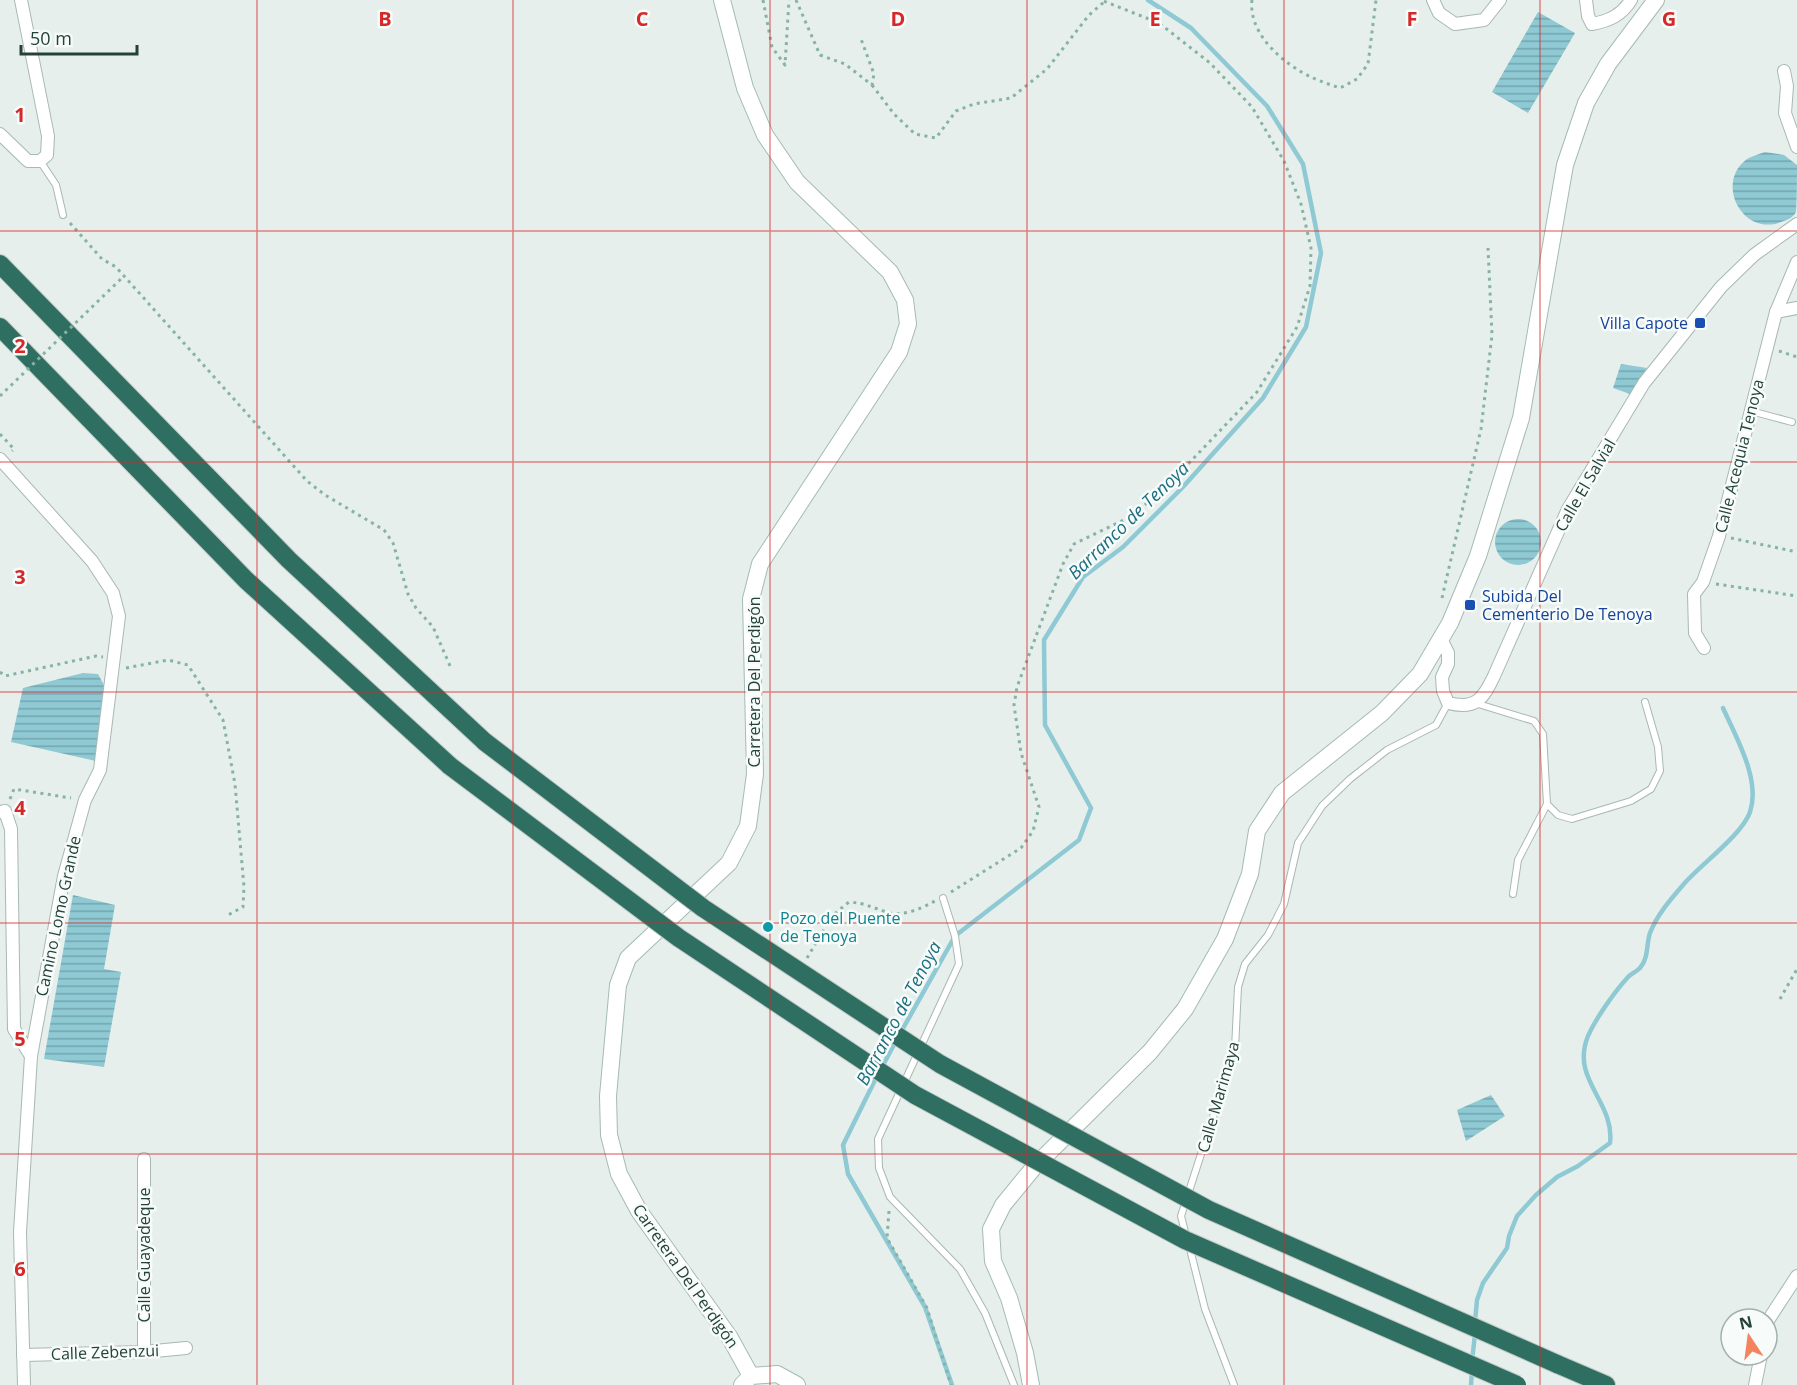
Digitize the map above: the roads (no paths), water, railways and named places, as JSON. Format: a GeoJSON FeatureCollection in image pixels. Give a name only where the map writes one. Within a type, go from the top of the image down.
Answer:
{"type":"FeatureCollection","features":[{"type":"Feature","properties":{"kind":"highway"},"geometry":{"type":"LineString","coordinates":[[0,264],[289,560],[485,742],[703,908],[940,1064],[1209,1210],[1606,1385]]}},
{"type":"Feature","properties":{"kind":"highway"},"geometry":{"type":"LineString","coordinates":[[0,327],[246,580],[450,766],[679,938],[915,1095],[1185,1240],[1517,1385]]}},
{"type":"Feature","properties":{"kind":"main road","name":"Carretera Del Perdigón"},"geometry":{"type":"LineString","coordinates":[[722,0],[745,88],[765,135],[797,182],[890,272],[905,300],[908,324],[899,352],[760,564],[751,599],[755,774],[748,826],[729,863],[628,958],[618,985],[608,1096],[609,1135],[619,1174],[639,1211],[730,1338],[747,1381]]}},
{"type":"Feature","properties":{"kind":"main road"},"geometry":{"type":"LineString","coordinates":[[1031,1385],[1025,1353],[1009,1298],[993,1261],[991,1230],[1003,1205],[1035,1166],[1150,1052],[1185,1009],[1225,939],[1250,874],[1257,831],[1282,793],[1382,713],[1420,674],[1450,623],[1478,556],[1521,418],[1565,165],[1586,104],[1608,64],[1656,0]]}},
{"type":"Feature","properties":{"kind":"main road"},"geometry":{"type":"LineString","coordinates":[[747,1381],[777,1374],[797,1385]]}},
{"type":"Feature","properties":{"kind":"street"},"geometry":{"type":"LineString","coordinates":[[0,134],[28,161],[40,161],[47,155],[48,136],[21,0]]}},
{"type":"Feature","properties":{"kind":"street"},"geometry":{"type":"LineString","coordinates":[[1433,0],[1439,13],[1455,24],[1484,20],[1500,0]]}},
{"type":"Feature","properties":{"kind":"street"},"geometry":{"type":"LineString","coordinates":[[1586,0],[1588,16],[1592,24],[1609,21],[1626,8],[1631,0]]}},
{"type":"Feature","properties":{"kind":"street"},"geometry":{"type":"LineString","coordinates":[[1784,71],[1787,86],[1785,113],[1797,147]]}},
{"type":"Feature","properties":{"kind":"street","name":"Calle El Salvial"},"geometry":{"type":"LineString","coordinates":[[1475,703],[1485,695],[1568,509],[1644,383],[1720,287],[1754,255],[1797,224]]}},
{"type":"Feature","properties":{"kind":"street","name":"Calle Acequia Tenoya"},"geometry":{"type":"LineString","coordinates":[[1704,648],[1695,633],[1694,594],[1703,582],[1719,536],[1776,312],[1797,262]]}},
{"type":"Feature","properties":{"kind":"street"},"geometry":{"type":"LineString","coordinates":[[1776,312],[1797,308]]}},
{"type":"Feature","properties":{"kind":"street","name":"Camino Lomo Grande"},"geometry":{"type":"LineString","coordinates":[[0,459],[92,561],[113,593],[119,616],[100,770],[85,800],[64,876],[31,1056],[20,1232],[24,1385]]}},
{"type":"Feature","properties":{"kind":"street"},"geometry":{"type":"LineString","coordinates":[[1441,639],[1448,653],[1448,664],[1442,677],[1443,691],[1448,703],[1462,706],[1475,703]]}},
{"type":"Feature","properties":{"kind":"street"},"geometry":{"type":"LineString","coordinates":[[2,812],[11,829],[14,1029],[31,1056]]}},
{"type":"Feature","properties":{"kind":"street","name":"Calle Guayadeque"},"geometry":{"type":"LineString","coordinates":[[144,1159],[144,1352]]}},
{"type":"Feature","properties":{"kind":"street"},"geometry":{"type":"LineString","coordinates":[[1777,1307],[1797,1276]]}},
{"type":"Feature","properties":{"kind":"street","name":"Calle Zebenzui"},"geometry":{"type":"LineString","coordinates":[[23,1355],[144,1352],[186,1348]]}},
{"type":"Feature","properties":{"kind":"street"},"geometry":{"type":"LineString","coordinates":[[1755,1385],[1759,1367]]}},
{"type":"Feature","properties":{"kind":"lane"},"geometry":{"type":"LineString","coordinates":[[40,161],[56,185],[63,215]]}},
{"type":"Feature","properties":{"kind":"lane"},"geometry":{"type":"LineString","coordinates":[[1751,411],[1792,422]]}},
{"type":"Feature","properties":{"kind":"lane"},"geometry":{"type":"LineString","coordinates":[[1547,804],[1558,815],[1572,819],[1631,801],[1651,789],[1660,771],[1658,747],[1645,702]]}},
{"type":"Feature","properties":{"kind":"lane","name":"Calle Marimaya"},"geometry":{"type":"LineString","coordinates":[[1234,1385],[1205,1309],[1181,1216],[1235,1049],[1238,987],[1245,964],[1268,935],[1284,904],[1298,843],[1322,806],[1350,779],[1387,750],[1436,725],[1448,703]]}},
{"type":"Feature","properties":{"kind":"lane"},"geometry":{"type":"LineString","coordinates":[[1475,703],[1534,721],[1543,734],[1547,804],[1518,860],[1513,894]]}},
{"type":"Feature","properties":{"kind":"lane"},"geometry":{"type":"LineString","coordinates":[[943,898],[955,936],[959,964],[878,1139],[879,1168],[890,1197],[960,1269],[985,1313],[1014,1385]]}},
{"type":"Feature","properties":{"kind":"water"},"geometry":{"type":"Polygon","coordinates":[[[1538,12],[1575,33],[1528,113],[1492,92],[1538,12]]]}},
{"type":"Feature","properties":{"kind":"water"},"geometry":{"type":"Polygon","coordinates":[[[1765,152],[1784,155],[1797,165],[1796,212],[1788,220],[1767,225],[1755,222],[1745,215],[1737,205],[1733,193],[1733,181],[1737,169],[1747,159],[1765,152]]]}},
{"type":"Feature","properties":{"kind":"water"},"geometry":{"type":"Polygon","coordinates":[[[1621,364],[1647,368],[1630,394],[1613,388],[1621,364]]]}},
{"type":"Feature","properties":{"kind":"water"},"geometry":{"type":"Polygon","coordinates":[[[1518,519],[1534,526],[1541,542],[1534,558],[1518,565],[1502,558],[1495,542],[1502,526],[1518,519]]]}},
{"type":"Feature","properties":{"kind":"water"},"geometry":{"type":"Polygon","coordinates":[[[83,673],[98,674],[104,685],[96,761],[11,742],[23,688],[83,673]]]}},
{"type":"Feature","properties":{"kind":"water"},"geometry":{"type":"Polygon","coordinates":[[[73,895],[115,905],[104,969],[121,972],[104,1067],[44,1059],[73,895]]]}},
{"type":"Feature","properties":{"kind":"water"},"geometry":{"type":"Polygon","coordinates":[[[1491,1095],[1505,1116],[1466,1141],[1457,1110],[1491,1095]]]}},
{"type":"Feature","properties":{"kind":"waterway","name":"Barranco de Tenoya"},"geometry":{"type":"LineString","coordinates":[[901,1032],[955,936],[1079,840],[1091,808],[1045,725],[1044,640],[1083,577],[1123,547],[1182,488],[1263,398],[1306,327],[1321,253],[1303,164],[1267,106],[1191,28],[1148,0]]}},
{"type":"Feature","properties":{"kind":"waterway"},"geometry":{"type":"LineString","coordinates":[[1475,1322],[1477,1300],[1483,1283],[1507,1248],[1517,1216],[1557,1177],[1578,1166],[1610,1143],[1610,1128],[1606,1115],[1588,1078],[1585,1065],[1584,1052],[1591,1029],[1618,989],[1643,964],[1650,933],[1664,908],[1690,877],[1739,830],[1750,812],[1753,800],[1750,773],[1723,708]]}},
{"type":"Feature","properties":{"kind":"waterway","name":"Barranco de Tenoya"},"geometry":{"type":"LineString","coordinates":[[881,1069],[897,1039]]}},
{"type":"Feature","properties":{"kind":"waterway","name":"Barranco de Tenoya"},"geometry":{"type":"LineString","coordinates":[[877,1076],[843,1145],[848,1174],[925,1307],[952,1385]]}},
{"type":"Feature","properties":{"kind":"waterway"},"geometry":{"type":"LineString","coordinates":[[1472,1361],[1475,1334]]}},
{"type":"Feature","properties":{"kind":"waterway"},"geometry":{"type":"LineString","coordinates":[[1471,1385],[1472,1370]]}},
{"type":"Feature","properties":{"kind":"place","name":"Villa Capote"},"geometry":{"type":"Point","coordinates":[1700,323]}},
{"type":"Feature","properties":{"kind":"place","name":"Subida Del Cementerio De Tenoya"},"geometry":{"type":"Point","coordinates":[1470,605]}},
{"type":"Feature","properties":{"kind":"place","name":"Pozo del Puente de Tenoya"},"geometry":{"type":"Point","coordinates":[768,927]}}]}
